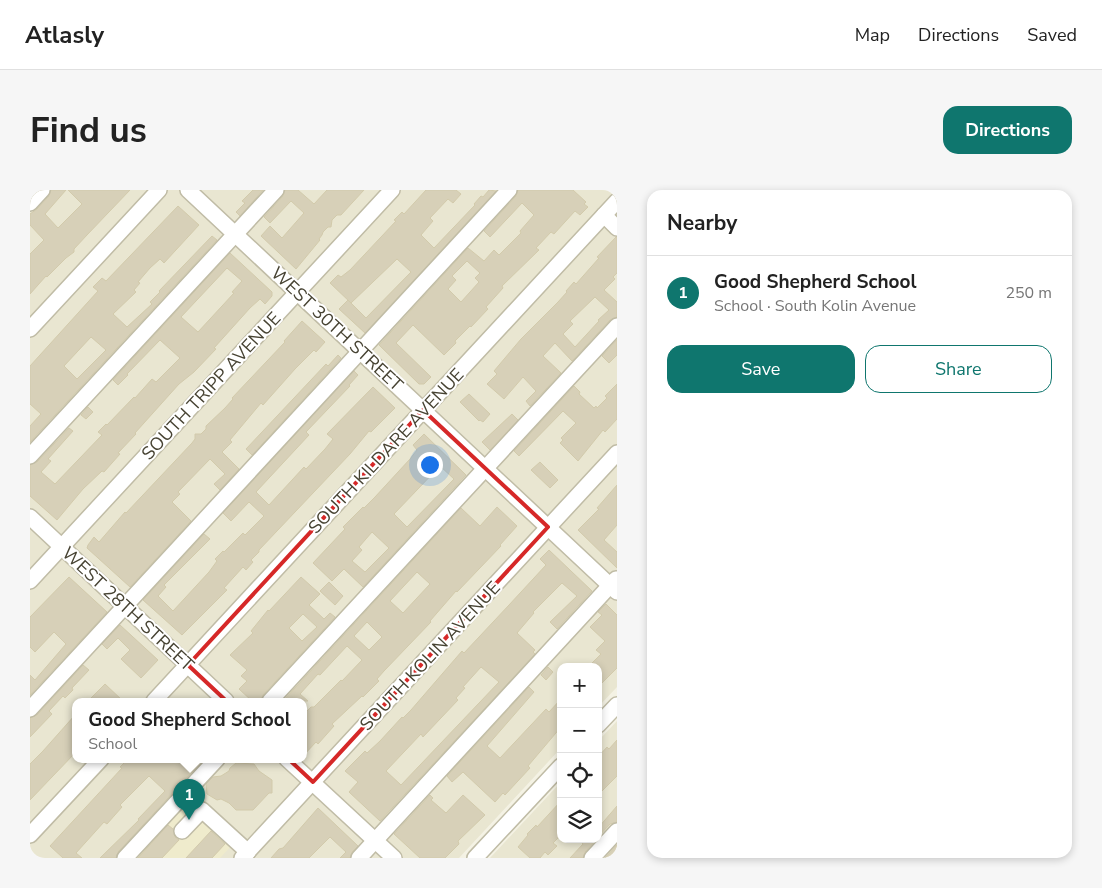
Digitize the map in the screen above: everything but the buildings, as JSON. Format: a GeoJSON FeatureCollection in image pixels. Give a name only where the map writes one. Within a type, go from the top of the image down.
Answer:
{"type":"FeatureCollection","features":[{"type":"Feature","properties":{"kind":"street"},"geometry":{"type":"LineString","coordinates":[[30,203],[42,190]]}},
{"type":"Feature","properties":{"kind":"street"},"geometry":{"type":"LineString","coordinates":[[30,329],[158,190]]}},
{"type":"Feature","properties":{"kind":"street","name":"WEST 30TH STREET"},"geometry":{"type":"LineString","coordinates":[[188,190],[548,527],[615,585]]}},
{"type":"Feature","properties":{"kind":"street"},"geometry":{"type":"LineString","coordinates":[[30,456],[276,190]]}},
{"type":"Feature","properties":{"kind":"street","name":"SOUTH TRIPP AVENUE"},"geometry":{"type":"LineString","coordinates":[[30,581],[392,190]]}},
{"type":"Feature","properties":{"kind":"street"},"geometry":{"type":"LineString","coordinates":[[30,709],[508,190]]}},
{"type":"Feature","properties":{"kind":"street","name":"SOUTH KILDARE AVENUE"},"geometry":{"type":"LineString","coordinates":[[157,698],[617,201]]}},
{"type":"Feature","properties":{"kind":"street"},"geometry":{"type":"LineString","coordinates":[[604,215],[617,228]]}},
{"type":"Feature","properties":{"kind":"street"},"geometry":{"type":"LineString","coordinates":[[273,698],[617,326]]}},
{"type":"Feature","properties":{"kind":"street","name":"SOUTH KOLIN AVENUE"},"geometry":{"type":"LineString","coordinates":[[245,855],[617,453]]}},
{"type":"Feature","properties":{"kind":"street","name":"WEST 28TH STREET"},"geometry":{"type":"LineString","coordinates":[[30,518],[223,698]]}},
{"type":"Feature","properties":{"kind":"street"},"geometry":{"type":"LineString","coordinates":[[360,858],[615,585]]}},
{"type":"Feature","properties":{"kind":"street"},"geometry":{"type":"LineString","coordinates":[[602,721],[617,705]]}},
{"type":"Feature","properties":{"kind":"street"},"geometry":{"type":"LineString","coordinates":[[30,835],[97,763]]}},
{"type":"Feature","properties":{"kind":"street"},"geometry":{"type":"LineString","coordinates":[[126,858],[213,763]]}},
{"type":"Feature","properties":{"kind":"street"},"geometry":{"type":"LineString","coordinates":[[291,763],[394,858]]}},
{"type":"Feature","properties":{"kind":"street"},"geometry":{"type":"LineString","coordinates":[[475,858],[557,770]]}},
{"type":"Feature","properties":{"kind":"street"},"geometry":{"type":"LineString","coordinates":[[182,830],[202,810],[245,855]]}},
{"type":"Feature","properties":{"kind":"street"},"geometry":{"type":"LineString","coordinates":[[592,858],[617,831]]}},
{"type":"Feature","properties":{"kind":"highlighted area"},"geometry":{"type":"Polygon","coordinates":[[[423,410],[548,527],[313,782],[188,665],[423,410]]]}},
{"type":"Feature","properties":{"kind":"shaded area"},"geometry":{"type":"Polygon","coordinates":[[[30,190],[617,190],[617,687],[602,703],[602,663],[557,663],[557,752],[459,858],[30,858],[30,190]]]}},
{"type":"Feature","properties":{"kind":"shaded area"},"geometry":{"type":"Polygon","coordinates":[[[617,721],[617,858],[490,858],[557,786],[557,843],[602,843],[602,737],[617,721]]]}},
{"type":"Feature","properties":{"kind":"shaded area"},"geometry":{"type":"Polygon","coordinates":[[[187,798],[235,842],[220,858],[132,858],[187,798]]]}},
{"type":"Feature","properties":{"kind":"place","name":"Good Shepherd School"},"geometry":{"type":"Point","coordinates":[189,820]}}]}
